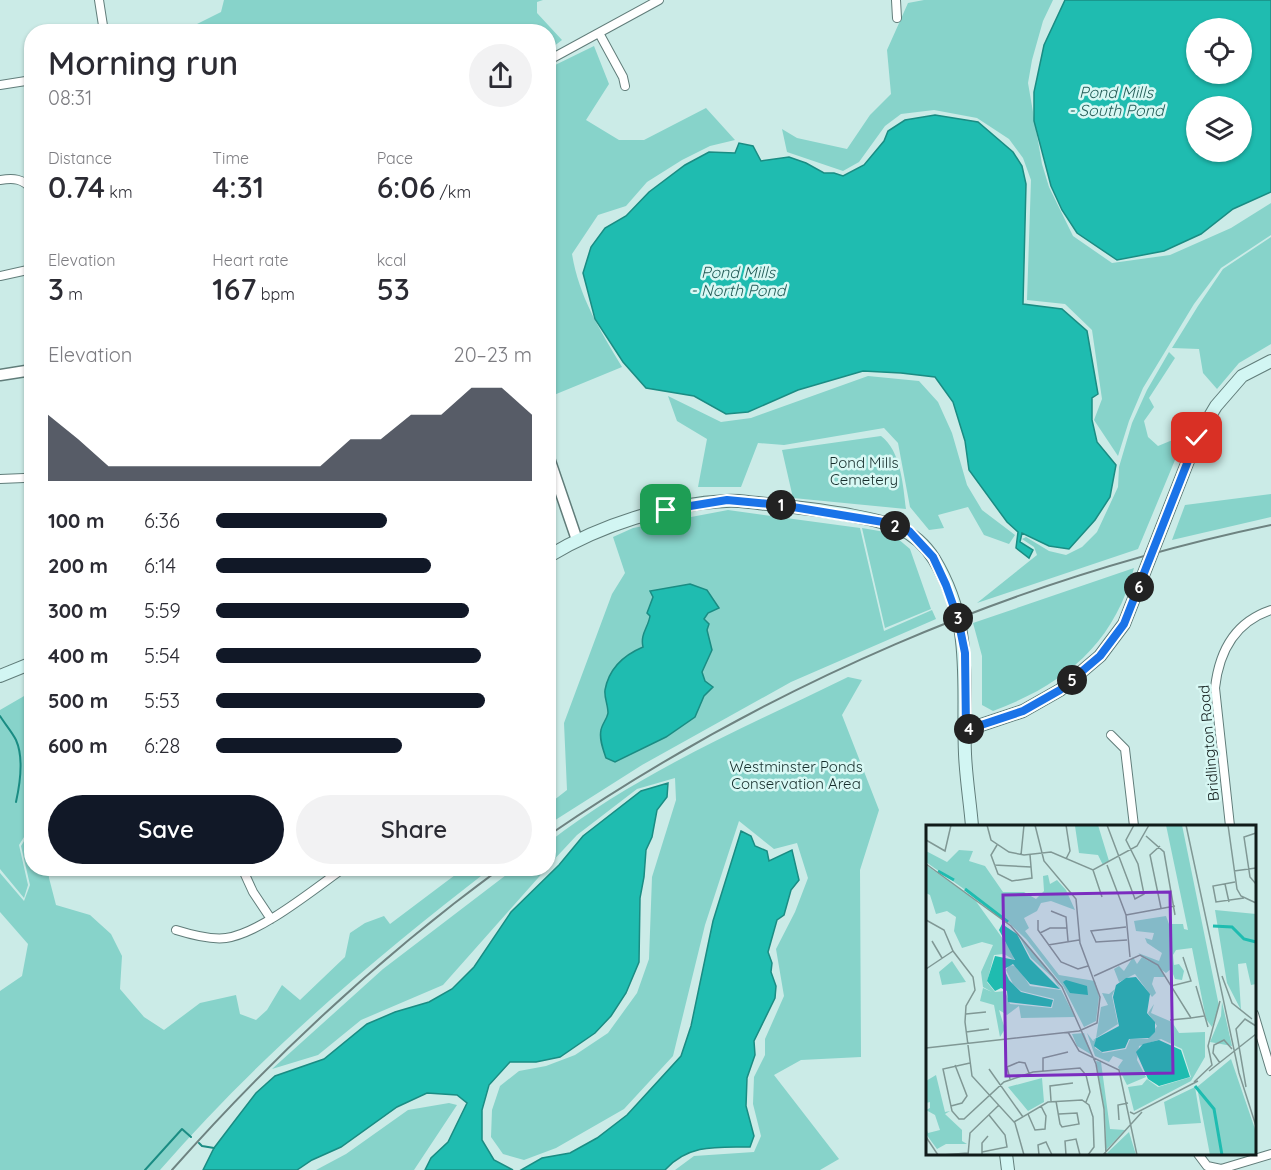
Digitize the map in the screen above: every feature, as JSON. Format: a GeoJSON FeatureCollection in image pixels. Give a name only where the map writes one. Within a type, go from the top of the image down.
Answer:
{"type":"FeatureCollection","features":[{"type":"Feature","properties":{"kind":"main road"},"geometry":{"type":"LineString","coordinates":[[966,730],[1023,711],[1060,690],[1100,656],[1124,624],[1197,438],[1216,406],[1242,376],[1271,361]]}},
{"type":"Feature","properties":{"kind":"main road"},"geometry":{"type":"LineString","coordinates":[[556,552],[577,540],[611,526],[666,510],[727,500],[838,513],[883,522],[909,531],[933,557],[958,619],[965,653],[965,753],[972,825]]}},
{"type":"Feature","properties":{"kind":"main road"},"geometry":{"type":"LineString","coordinates":[[0,676],[24,666]]}},
{"type":"Feature","properties":{"kind":"main road"},"geometry":{"type":"LineString","coordinates":[[1006,1155],[1008,1170]]}},
{"type":"Feature","properties":{"kind":"street"},"geometry":{"type":"LineString","coordinates":[[99,0],[103,24]]}},
{"type":"Feature","properties":{"kind":"street"},"geometry":{"type":"LineString","coordinates":[[556,56],[658,0]]}},
{"type":"Feature","properties":{"kind":"street"},"geometry":{"type":"LineString","coordinates":[[896,0],[897,18]]}},
{"type":"Feature","properties":{"kind":"street"},"geometry":{"type":"LineString","coordinates":[[599,33],[623,77],[625,86]]}},
{"type":"Feature","properties":{"kind":"street"},"geometry":{"type":"LineString","coordinates":[[0,85],[24,81]]}},
{"type":"Feature","properties":{"kind":"street"},"geometry":{"type":"LineString","coordinates":[[0,180],[24,182]]}},
{"type":"Feature","properties":{"kind":"street"},"geometry":{"type":"LineString","coordinates":[[0,276],[24,271]]}},
{"type":"Feature","properties":{"kind":"street"},"geometry":{"type":"LineString","coordinates":[[0,375],[24,371]]}},
{"type":"Feature","properties":{"kind":"street"},"geometry":{"type":"LineString","coordinates":[[0,479],[24,478]]}},
{"type":"Feature","properties":{"kind":"street"},"geometry":{"type":"LineString","coordinates":[[556,478],[577,540]]}},
{"type":"Feature","properties":{"kind":"street","name":"Bridlington Road"},"geometry":{"type":"LineString","coordinates":[[1230,825],[1215,688],[1217,670],[1222,654],[1247,621],[1271,610]]}},
{"type":"Feature","properties":{"kind":"street"},"geometry":{"type":"LineString","coordinates":[[1111,735],[1125,749],[1134,825]]}},
{"type":"Feature","properties":{"kind":"street"},"geometry":{"type":"LineString","coordinates":[[246,876],[253,892],[271,919]]}},
{"type":"Feature","properties":{"kind":"street"},"geometry":{"type":"LineString","coordinates":[[176,930],[199,936],[224,938],[246,933],[271,919],[333,876]]}},
{"type":"Feature","properties":{"kind":"street"},"geometry":{"type":"LineString","coordinates":[[1256,1021],[1271,1071]]}},
{"type":"Feature","properties":{"kind":"street"},"geometry":{"type":"LineString","coordinates":[[1199,1155],[1207,1166],[1221,1169],[1271,1154]]}},
{"type":"Feature","properties":{"kind":"green space"},"geometry":{"type":"Polygon","coordinates":[[[224,0],[543,0],[537,2],[537,13],[547,24],[197,24],[221,12],[224,0]]]}},
{"type":"Feature","properties":{"kind":"green space"},"geometry":{"type":"Polygon","coordinates":[[[924,0],[1053,0],[1043,21],[1028,83],[1042,164],[1049,187],[1073,236],[1112,263],[1170,255],[1231,228],[1271,203],[1271,235],[1221,268],[1194,304],[1143,388],[1118,456],[1094,420],[1102,399],[1092,330],[1065,304],[1027,300],[1031,180],[1023,158],[1009,139],[977,118],[934,110],[901,114],[885,126],[859,162],[843,171],[787,152],[782,129],[797,138],[847,149],[870,115],[891,94],[887,50],[908,3],[924,0]]]}},
{"type":"Feature","properties":{"kind":"green space"},"geometry":{"type":"Polygon","coordinates":[[[556,34],[562,40],[556,45],[556,34]]]}},
{"type":"Feature","properties":{"kind":"green space"},"geometry":{"type":"Polygon","coordinates":[[[594,46],[609,84],[586,120],[619,140],[644,140],[706,108],[735,140],[710,146],[682,160],[647,182],[626,206],[598,215],[572,254],[585,299],[622,367],[556,394],[556,65],[594,46]]]}},
{"type":"Feature","properties":{"kind":"green space"},"geometry":{"type":"Polygon","coordinates":[[[1271,237],[1271,344],[1239,363],[1217,389],[1203,373],[1199,349],[1172,348],[1223,269],[1271,237]]]}},
{"type":"Feature","properties":{"kind":"green space"},"geometry":{"type":"Polygon","coordinates":[[[1169,352],[1175,358],[1149,398],[1154,407],[1144,421],[1148,437],[1158,446],[1175,439],[1180,448],[1138,549],[977,603],[1037,555],[1034,547],[1022,539],[1026,537],[1049,551],[1066,555],[1082,547],[1097,532],[1118,487],[1119,467],[1132,423],[1147,390],[1169,352]]]}},
{"type":"Feature","properties":{"kind":"green space"},"geometry":{"type":"Polygon","coordinates":[[[868,376],[919,381],[938,402],[952,433],[967,485],[982,510],[1015,535],[1009,544],[984,535],[968,507],[938,515],[944,528],[929,530],[910,507],[898,443],[884,428],[784,445],[758,443],[741,487],[698,487],[707,439],[677,421],[668,396],[721,422],[751,418],[868,376]]]}},
{"type":"Feature","properties":{"kind":"green space","name":"Pond Mills Cemetery"},"geometry":{"type":"Polygon","coordinates":[[[881,436],[888,442],[897,459],[906,509],[793,498],[782,450],[881,436]]]}},
{"type":"Feature","properties":{"kind":"green space"},"geometry":{"type":"Polygon","coordinates":[[[1271,494],[1271,517],[1172,540],[1185,505],[1271,494]]]}},
{"type":"Feature","properties":{"kind":"green space"},"geometry":{"type":"Polygon","coordinates":[[[728,510],[860,528],[884,631],[932,610],[936,619],[791,682],[642,765],[556,820],[556,799],[567,790],[564,723],[612,594],[625,573],[613,537],[633,528],[728,510]]]}},
{"type":"Feature","properties":{"kind":"green space","name":"Pond Mills Cemetery"},"geometry":{"type":"Polygon","coordinates":[[[862,528],[891,533],[910,549],[931,609],[885,628],[862,528]]]}},
{"type":"Feature","properties":{"kind":"green space"},"geometry":{"type":"Polygon","coordinates":[[[1134,568],[1114,619],[1100,640],[1083,658],[1043,688],[1019,700],[993,711],[982,705],[982,656],[973,623],[1134,568]]]}},
{"type":"Feature","properties":{"kind":"green space","name":"Westminster Ponds Conservation Area"},"geometry":{"type":"Polygon","coordinates":[[[848,677],[862,680],[842,715],[879,810],[860,870],[861,1057],[801,1060],[774,1075],[839,1159],[820,1170],[675,1170],[694,1156],[754,1152],[761,1136],[753,1104],[754,1077],[765,1055],[765,1039],[784,996],[776,949],[795,912],[808,878],[797,843],[774,849],[739,821],[705,925],[673,1056],[624,1109],[556,1148],[524,1160],[503,1154],[491,1137],[492,1110],[500,1086],[519,1071],[546,1066],[575,1055],[608,1033],[637,993],[649,959],[652,877],[676,800],[675,778],[637,789],[577,835],[556,858],[556,837],[656,772],[848,677]]]}},
{"type":"Feature","properties":{"kind":"green space"},"geometry":{"type":"Polygon","coordinates":[[[24,696],[24,837],[19,845],[24,876],[26,876],[28,885],[24,898],[0,869],[0,710],[24,696]]]}},
{"type":"Feature","properties":{"kind":"green space"},"geometry":{"type":"Polygon","coordinates":[[[24,841],[24,859],[21,846],[24,841]]]}},
{"type":"Feature","properties":{"kind":"green space"},"geometry":{"type":"Polygon","coordinates":[[[0,873],[24,901],[30,885],[28,876],[49,876],[56,905],[90,915],[111,934],[122,956],[120,989],[144,1017],[164,1030],[200,1003],[236,995],[240,1014],[256,1020],[267,1010],[282,985],[300,1000],[345,957],[350,933],[365,923],[384,916],[390,924],[454,876],[481,876],[360,974],[276,1049],[197,1128],[160,1170],[0,1170],[0,991],[22,976],[28,944],[0,912],[0,873]]]}},
{"type":"Feature","properties":{"kind":"green space"},"geometry":{"type":"Polygon","coordinates":[[[505,876],[540,876],[443,985],[361,1020],[318,1055],[272,1069],[383,969],[505,876]]]}},
{"type":"Feature","properties":{"kind":"green space"},"geometry":{"type":"Polygon","coordinates":[[[449,1103],[457,1105],[414,1170],[316,1170],[346,1154],[408,1110],[449,1103]]]}},
{"type":"Feature","properties":{"kind":"water","name":"Pond Mills - South Pond"},"geometry":{"type":"Polygon","coordinates":[[[1065,0],[1271,0],[1271,192],[1233,209],[1201,234],[1164,251],[1117,260],[1077,233],[1062,210],[1051,186],[1034,121],[1034,92],[1044,45],[1065,0]]]}},
{"type":"Feature","properties":{"kind":"water","name":"Pond Mills - North Pond"},"geometry":{"type":"Polygon","coordinates":[[[935,115],[978,122],[1013,152],[1022,166],[1026,184],[1023,304],[1062,309],[1087,331],[1098,394],[1092,398],[1092,420],[1097,442],[1116,465],[1110,497],[1095,520],[1069,549],[1049,546],[1022,533],[1020,542],[1033,550],[1029,558],[1016,548],[1018,532],[1007,522],[969,470],[965,441],[953,402],[935,377],[863,371],[798,390],[748,412],[726,414],[694,396],[646,388],[623,362],[595,319],[583,273],[591,247],[605,228],[626,216],[649,192],[685,165],[709,152],[735,153],[739,143],[753,146],[761,161],[789,157],[824,173],[843,176],[864,165],[884,141],[888,131],[905,120],[935,115]]]}},
{"type":"Feature","properties":{"kind":"water"},"geometry":{"type":"Polygon","coordinates":[[[690,584],[707,590],[719,608],[708,613],[704,619],[709,624],[707,630],[712,650],[702,672],[705,681],[713,687],[704,696],[695,717],[666,737],[615,762],[606,758],[601,733],[608,713],[605,693],[607,682],[618,663],[643,647],[643,635],[650,616],[647,613],[653,597],[650,591],[690,584]]]}},
{"type":"Feature","properties":{"kind":"water"},"geometry":{"type":"Polygon","coordinates":[[[668,783],[667,797],[657,810],[652,837],[646,850],[640,898],[639,962],[626,993],[611,1016],[595,1033],[560,1057],[536,1062],[510,1062],[489,1085],[482,1110],[482,1140],[494,1160],[513,1170],[425,1170],[431,1158],[448,1142],[467,1103],[457,1095],[427,1093],[397,1107],[341,1147],[312,1160],[297,1170],[203,1170],[214,1148],[233,1123],[256,1093],[275,1076],[324,1059],[367,1024],[395,1012],[429,1002],[452,989],[474,967],[511,912],[548,876],[556,876],[556,868],[583,836],[641,791],[668,783]]]}},
{"type":"Feature","properties":{"kind":"water"},"geometry":{"type":"Polygon","coordinates":[[[741,831],[751,836],[755,846],[767,851],[769,861],[792,850],[799,880],[791,890],[784,915],[777,920],[768,952],[776,986],[775,998],[754,1041],[755,1055],[747,1078],[746,1106],[754,1136],[750,1147],[715,1147],[693,1151],[683,1155],[665,1170],[521,1170],[542,1158],[570,1153],[597,1138],[627,1115],[681,1056],[691,1026],[713,921],[741,831]]]}},
{"type":"Feature","properties":{"kind":"waterway"},"geometry":{"type":"LineString","coordinates":[[0,716],[16,740],[20,755],[20,779],[16,802]]}},
{"type":"Feature","properties":{"kind":"waterway"},"geometry":{"type":"LineString","coordinates":[[145,1170],[182,1129],[191,1137]]}},
{"type":"Feature","properties":{"kind":"waterway"},"geometry":{"type":"LineString","coordinates":[[199,1143],[202,1146],[214,1148]]}},
{"type":"Feature","properties":{"kind":"railway"},"geometry":{"type":"LineString","coordinates":[[556,830],[632,781],[718,731],[805,686],[895,644],[1080,575],[1175,548],[1271,525]]}},
{"type":"Feature","properties":{"kind":"railway"},"geometry":{"type":"LineString","coordinates":[[172,1170],[248,1088],[329,1010],[413,937],[490,876]]}},
{"type":"Feature","properties":{"kind":"route"},"geometry":{"type":"LineString","coordinates":[[666,510],[727,500],[838,513],[883,522],[909,531],[933,557],[958,619],[965,653],[966,730],[1023,711],[1060,690],[1100,656],[1124,624],[1197,438]]}}]}
